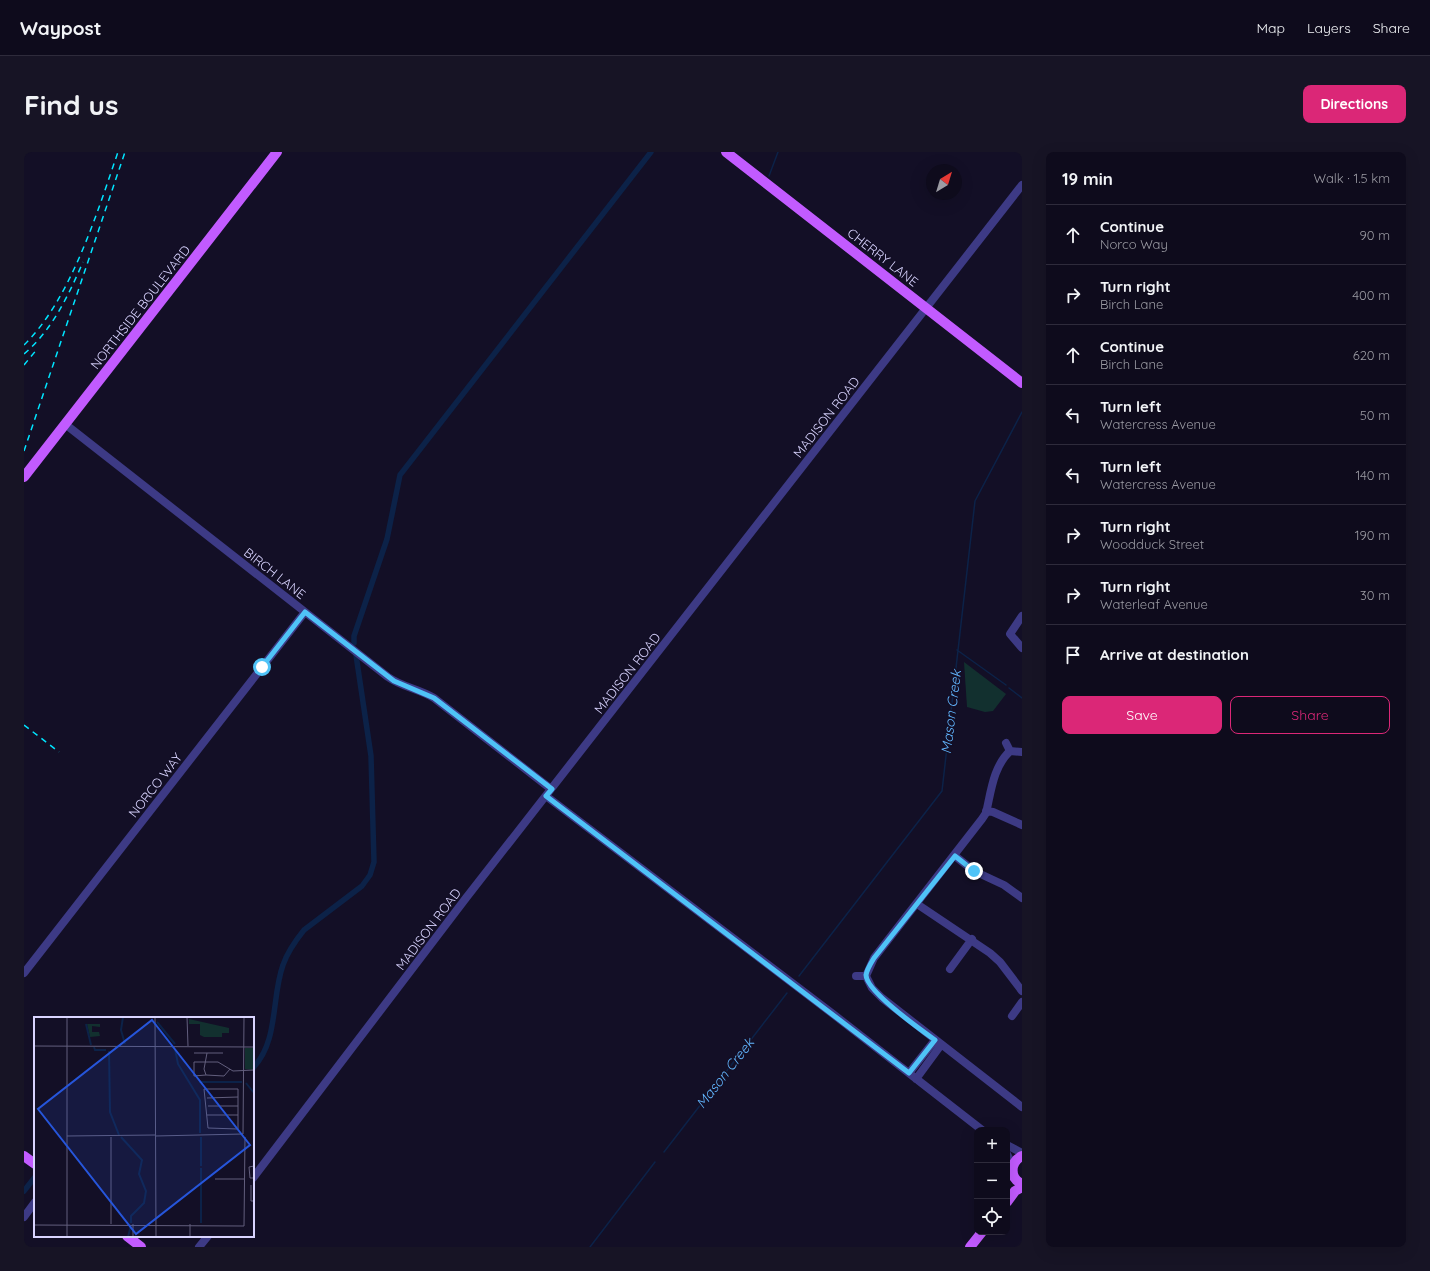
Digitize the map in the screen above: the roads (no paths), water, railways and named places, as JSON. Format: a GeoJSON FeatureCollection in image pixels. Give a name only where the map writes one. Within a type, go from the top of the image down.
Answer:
{"type":"FeatureCollection","features":[{"type":"Feature","properties":{"kind":"main road","name":"NORTHSIDE BOULEVARD"},"geometry":{"type":"LineString","coordinates":[[24,477],[277,152]]}},
{"type":"Feature","properties":{"kind":"main road","name":"CHERRY LANE"},"geometry":{"type":"LineString","coordinates":[[726,152],[927,307],[1022,383]]}},
{"type":"Feature","properties":{"kind":"main road"},"geometry":{"type":"LineString","coordinates":[[1010,1173],[1015,1162],[1022,1154]]}},
{"type":"Feature","properties":{"kind":"main road"},"geometry":{"type":"LineString","coordinates":[[24,1156],[34,1163]]}},
{"type":"Feature","properties":{"kind":"main road"},"geometry":{"type":"LineString","coordinates":[[1012,1167],[1014,1177],[1022,1184]]}},
{"type":"Feature","properties":{"kind":"main road"},"geometry":{"type":"LineString","coordinates":[[1009,1199],[1015,1191],[1022,1187]]}},
{"type":"Feature","properties":{"kind":"main road"},"geometry":{"type":"LineString","coordinates":[[970,1247],[980,1235]]}},
{"type":"Feature","properties":{"kind":"main road"},"geometry":{"type":"LineString","coordinates":[[128,1237],[141,1247]]}},
{"type":"Feature","properties":{"kind":"street","name":"MADISON ROAD"},"geometry":{"type":"LineString","coordinates":[[254,1177],[546,796],[1022,185]]}},
{"type":"Feature","properties":{"kind":"street","name":"BIRCH LANE"},"geometry":{"type":"LineString","coordinates":[[65,424],[394,681],[434,698],[552,789]]}},
{"type":"Feature","properties":{"kind":"street","name":"NORCO WAY"},"geometry":{"type":"LineString","coordinates":[[24,973],[305,612]]}},
{"type":"Feature","properties":{"kind":"street"},"geometry":{"type":"LineString","coordinates":[[1022,616],[1010,634],[1022,648]]}},
{"type":"Feature","properties":{"kind":"street"},"geometry":{"type":"LineString","coordinates":[[1006,743],[1010,752]]}},
{"type":"Feature","properties":{"kind":"street"},"geometry":{"type":"LineString","coordinates":[[866,976],[874,958],[955,856],[982,819],[986,811],[996,770],[1003,758],[1010,752],[1022,752]]}},
{"type":"Feature","properties":{"kind":"street"},"geometry":{"type":"LineString","coordinates":[[546,796],[978,1127]]}},
{"type":"Feature","properties":{"kind":"street"},"geometry":{"type":"LineString","coordinates":[[986,811],[993,812],[1022,825]]}},
{"type":"Feature","properties":{"kind":"street"},"geometry":{"type":"LineString","coordinates":[[955,856],[974,871],[1004,885],[1022,898]]}},
{"type":"Feature","properties":{"kind":"street"},"geometry":{"type":"LineString","coordinates":[[917,904],[943,922],[972,939],[1000,962],[1022,991]]}},
{"type":"Feature","properties":{"kind":"street"},"geometry":{"type":"LineString","coordinates":[[950,969],[972,939]]}},
{"type":"Feature","properties":{"kind":"street"},"geometry":{"type":"LineString","coordinates":[[856,976],[866,976]]}},
{"type":"Feature","properties":{"kind":"street"},"geometry":{"type":"LineString","coordinates":[[866,976],[872,988],[882,998],[1022,1107]]}},
{"type":"Feature","properties":{"kind":"street"},"geometry":{"type":"LineString","coordinates":[[1012,1016],[1022,1002]]}},
{"type":"Feature","properties":{"kind":"street"},"geometry":{"type":"LineString","coordinates":[[913,1076],[938,1043]]}},
{"type":"Feature","properties":{"kind":"street"},"geometry":{"type":"LineString","coordinates":[[1010,1147],[1022,1154]]}},
{"type":"Feature","properties":{"kind":"street"},"geometry":{"type":"LineString","coordinates":[[1010,1162],[1012,1167]]}},
{"type":"Feature","properties":{"kind":"street"},"geometry":{"type":"LineString","coordinates":[[24,1217],[34,1203]]}},
{"type":"Feature","properties":{"kind":"street"},"geometry":{"type":"LineString","coordinates":[[199,1247],[207,1237]]}},
{"type":"Feature","properties":{"kind":"waterway"},"geometry":{"type":"LineString","coordinates":[[354,643],[354,636],[387,539],[400,475],[651,152]]}},
{"type":"Feature","properties":{"kind":"waterway"},"geometry":{"type":"LineString","coordinates":[[769,176],[778,152]]}},
{"type":"Feature","properties":{"kind":"waterway","name":"Mason Creek"},"geometry":{"type":"LineString","coordinates":[[799,976],[942,791],[975,501],[1022,412]]}},
{"type":"Feature","properties":{"kind":"waterway"},"geometry":{"type":"LineString","coordinates":[[957,650],[1006,685]]}},
{"type":"Feature","properties":{"kind":"waterway"},"geometry":{"type":"LineString","coordinates":[[254,1067],[267,1045],[271,1032],[279,978],[289,951],[304,930],[362,886],[370,875],[374,862],[371,756],[356,655]]}},
{"type":"Feature","properties":{"kind":"waterway"},"geometry":{"type":"LineString","coordinates":[[1009,688],[1022,698]]}},
{"type":"Feature","properties":{"kind":"waterway","name":"Mason Creek"},"geometry":{"type":"LineString","coordinates":[[664,1152],[787,993]]}},
{"type":"Feature","properties":{"kind":"waterway","name":"Mason Creek"},"geometry":{"type":"LineString","coordinates":[[590,1247],[655,1162]]}},
{"type":"Feature","properties":{"kind":"waterway"},"geometry":{"type":"LineString","coordinates":[[24,1191],[34,1178]]}},
{"type":"Feature","properties":{"kind":"railway"},"geometry":{"type":"LineString","coordinates":[[24,345],[41,326],[56,304],[69,280],[91,228],[118,152]]}},
{"type":"Feature","properties":{"kind":"railway"},"geometry":{"type":"LineString","coordinates":[[24,451],[125,152]]}},
{"type":"Feature","properties":{"kind":"railway"},"geometry":{"type":"LineString","coordinates":[[24,354],[43,334],[59,311],[83,262]]}},
{"type":"Feature","properties":{"kind":"railway"},"geometry":{"type":"LineString","coordinates":[[24,365],[38,348]]}},
{"type":"Feature","properties":{"kind":"railway"},"geometry":{"type":"LineString","coordinates":[[24,725],[59,752]]}}]}
